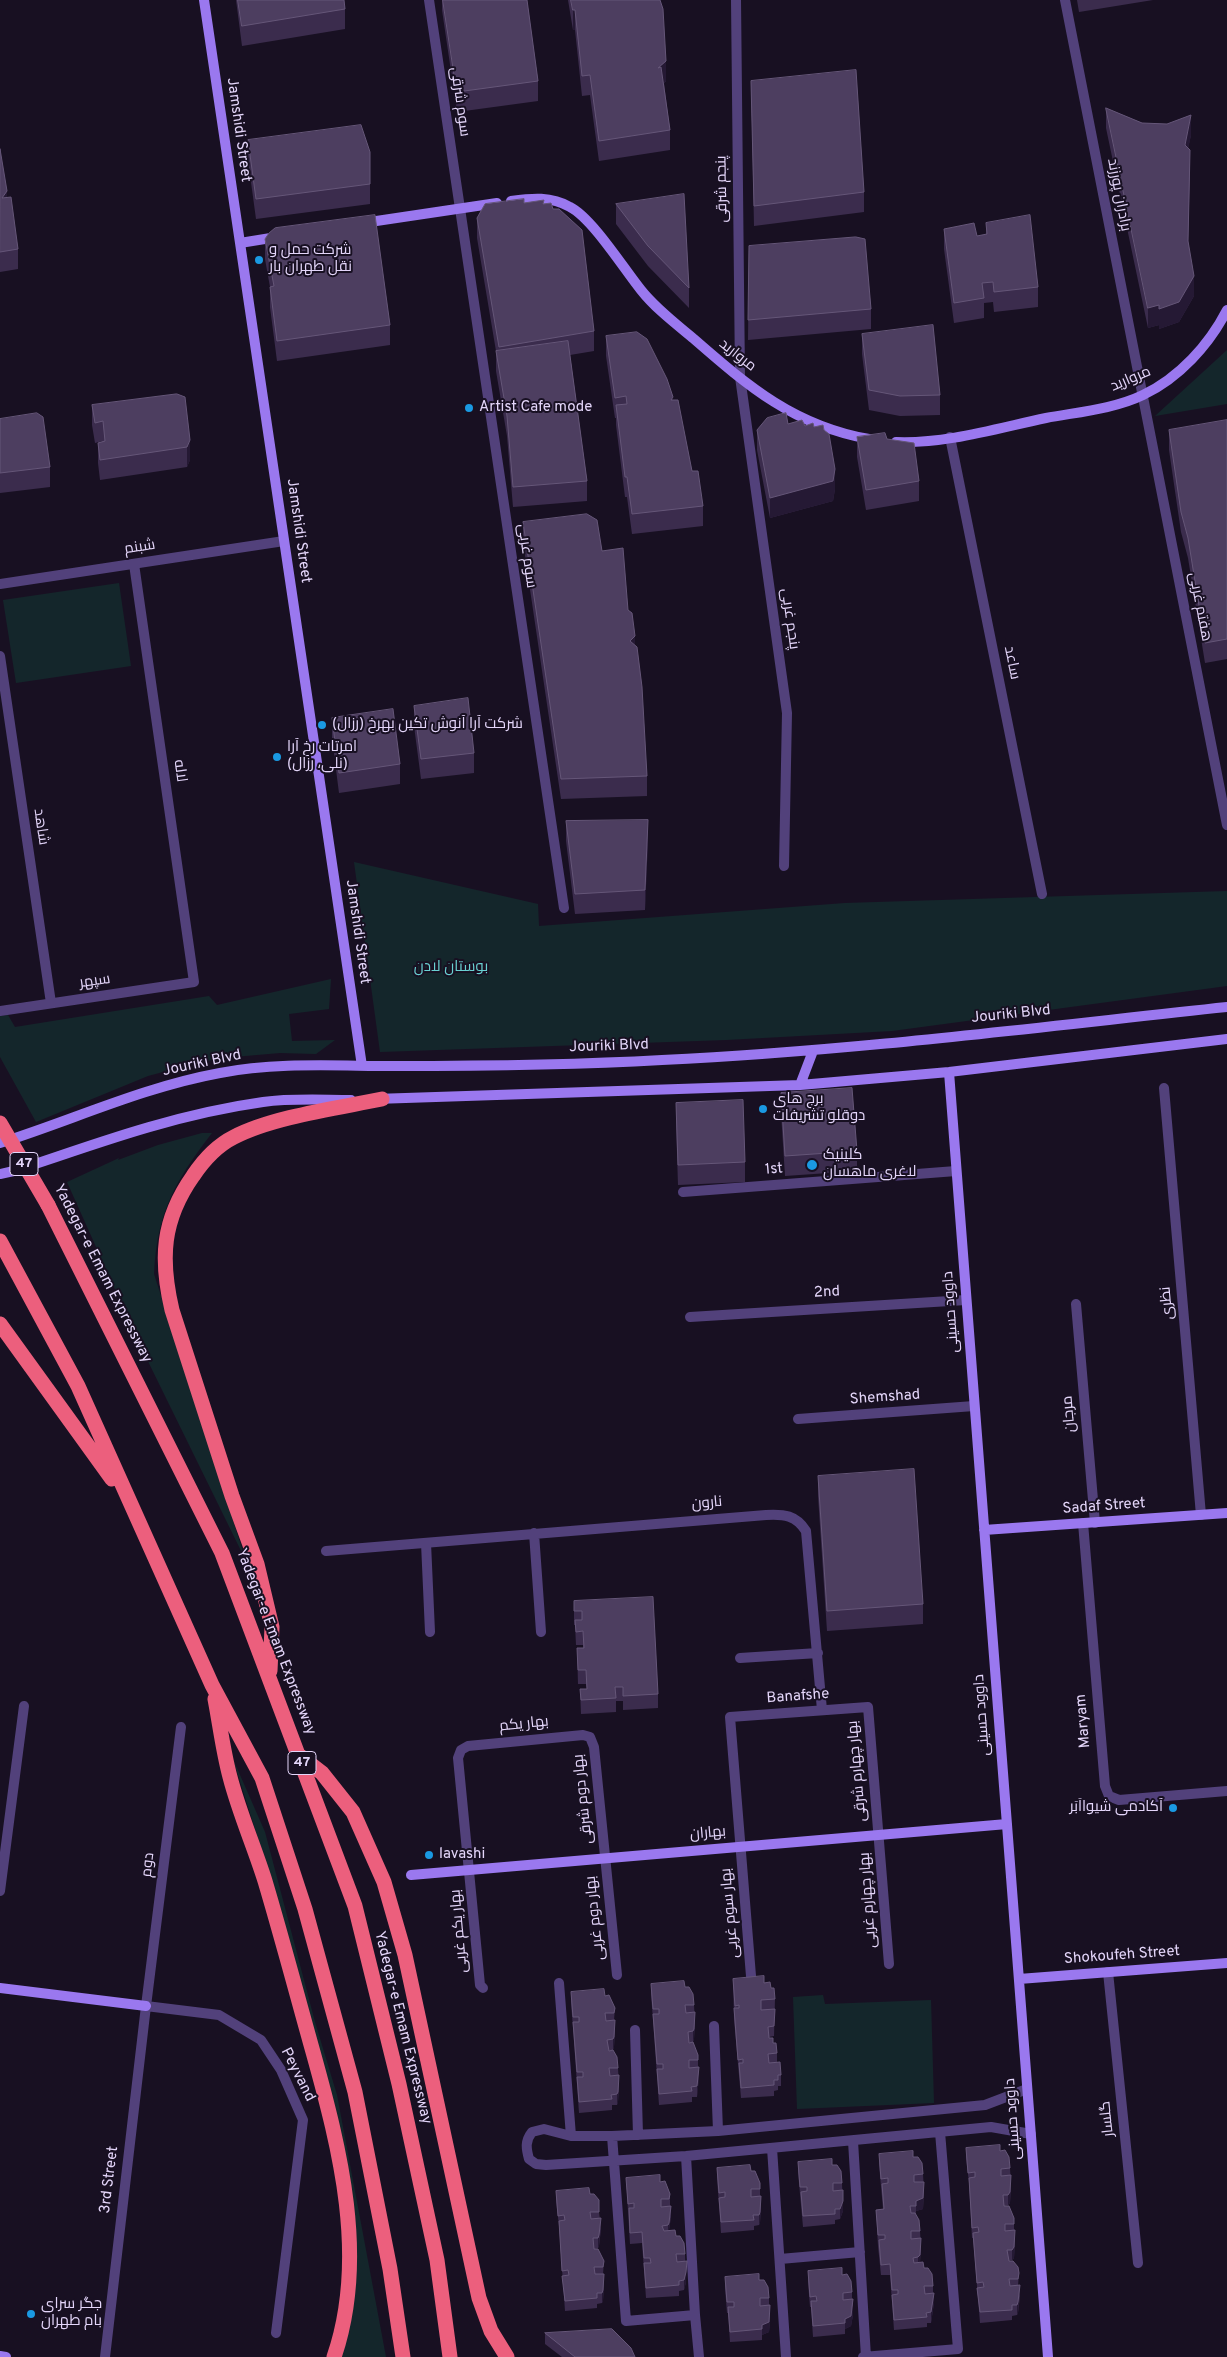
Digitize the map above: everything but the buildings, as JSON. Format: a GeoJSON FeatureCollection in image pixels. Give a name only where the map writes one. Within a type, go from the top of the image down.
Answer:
{"type":"FeatureCollection","features":[{"type":"Feature","properties":{"kind":"highway"},"geometry":{"type":"LineString","coordinates":[[270,1677],[272,1626],[257,1564],[232,1496],[172,1310],[166,1283],[165,1242],[177,1201],[199,1167],[233,1137],[262,1125],[382,1099]]}},
{"type":"Feature","properties":{"kind":"highway","name":"Yadegar-e Emam Expressway"},"geometry":{"type":"LineString","coordinates":[[0,1123],[48,1205],[222,1553],[355,1906],[399,2084],[437,2260],[450,2357]]}},
{"type":"Feature","properties":{"kind":"highway"},"geometry":{"type":"LineString","coordinates":[[0,1241],[78,1386],[128,1502],[212,1685],[262,1778],[305,1909],[356,2092],[390,2269],[403,2357]]}},
{"type":"Feature","properties":{"kind":"highway"},"geometry":{"type":"LineString","coordinates":[[0,1324],[128,1502]]}},
{"type":"Feature","properties":{"kind":"highway"},"geometry":{"type":"LineString","coordinates":[[212,1685],[230,1777],[282,1938],[328,2108],[340,2166],[348,2225],[349,2261],[343,2331],[334,2357]]}},
{"type":"Feature","properties":{"kind":"highway"},"geometry":{"type":"LineString","coordinates":[[300,1756],[322,1773],[353,1812],[384,1882],[405,1955],[479,2298],[491,2331],[507,2357]]}},
{"type":"Feature","properties":{"kind":"street","name":"Jamshidi Street"},"geometry":{"type":"LineString","coordinates":[[204,0],[362,1066]]}},
{"type":"Feature","properties":{"kind":"street","name":"سوم شرقی"},"geometry":{"type":"LineString","coordinates":[[429,0],[459,208]]}},
{"type":"Feature","properties":{"kind":"street","name":"پنجم شرقی"},"geometry":{"type":"LineString","coordinates":[[736,0],[740,377]]}},
{"type":"Feature","properties":{"kind":"street","name":"برادران پورزند"},"geometry":{"type":"LineString","coordinates":[[1065,0],[1142,396]]}},
{"type":"Feature","properties":{"kind":"street","name":"مروارید"},"geometry":{"type":"LineString","coordinates":[[354,225],[538,197],[555,200],[571,207],[596,232],[646,296],[740,377],[779,407],[801,418],[840,432],[880,440],[907,442],[950,438],[1091,410],[1142,396],[1166,382],[1182,368],[1205,343],[1227,310]]}},
{"type":"Feature","properties":{"kind":"street","name":"سوم غربی"},"geometry":{"type":"LineString","coordinates":[[459,208],[564,908]]}},
{"type":"Feature","properties":{"kind":"street"},"geometry":{"type":"LineString","coordinates":[[240,243],[288,236]]}},
{"type":"Feature","properties":{"kind":"street","name":"پنجم غربی"},"geometry":{"type":"LineString","coordinates":[[740,377],[787,713],[784,866]]}},
{"type":"Feature","properties":{"kind":"street","name":"هفتم غربی"},"geometry":{"type":"LineString","coordinates":[[1142,396],[1227,825]]}},
{"type":"Feature","properties":{"kind":"street","name":"ساعد"},"geometry":{"type":"LineString","coordinates":[[950,438],[1042,894]]}},
{"type":"Feature","properties":{"kind":"street","name":"شبنم"},"geometry":{"type":"LineString","coordinates":[[0,584],[284,541]]}},
{"type":"Feature","properties":{"kind":"street","name":"لاله"},"geometry":{"type":"LineString","coordinates":[[134,564],[194,982]]}},
{"type":"Feature","properties":{"kind":"street","name":"شاهد"},"geometry":{"type":"LineString","coordinates":[[0,656],[51,1003]]}},
{"type":"Feature","properties":{"kind":"street","name":"سپهر"},"geometry":{"type":"LineString","coordinates":[[0,1011],[194,982]]}},
{"type":"Feature","properties":{"kind":"street","name":"Jouriki Blvd"},"geometry":{"type":"LineString","coordinates":[[0,1143],[48,1128],[113,1102],[220,1073],[266,1067],[651,1061],[812,1051],[1227,1007]]}},
{"type":"Feature","properties":{"kind":"street"},"geometry":{"type":"LineString","coordinates":[[0,1174],[18,1170],[140,1128],[188,1115],[266,1102],[800,1086],[949,1072],[1227,1039]]}},
{"type":"Feature","properties":{"kind":"street"},"geometry":{"type":"LineString","coordinates":[[800,1086],[812,1051]]}},
{"type":"Feature","properties":{"kind":"street","name":"داوود حسینی"},"geometry":{"type":"LineString","coordinates":[[949,1072],[1048,2357]]}},
{"type":"Feature","properties":{"kind":"street","name":"نظری"},"geometry":{"type":"LineString","coordinates":[[1164,1088],[1201,1515]]}},
{"type":"Feature","properties":{"kind":"street","name":"1st"},"geometry":{"type":"LineString","coordinates":[[683,1192],[956,1171]]}},
{"type":"Feature","properties":{"kind":"street","name":"2nd"},"geometry":{"type":"LineString","coordinates":[[690,1317],[966,1300]]}},
{"type":"Feature","properties":{"kind":"street","name":"مرجان"},"geometry":{"type":"LineString","coordinates":[[1076,1304],[1095,1522]]}},
{"type":"Feature","properties":{"kind":"street","name":"Shemshad"},"geometry":{"type":"LineString","coordinates":[[798,1419],[974,1406]]}},
{"type":"Feature","properties":{"kind":"street","name":"Sadaf Street"},"geometry":{"type":"LineString","coordinates":[[984,1530],[1227,1513]]}},
{"type":"Feature","properties":{"kind":"street","name":"نارون"},"geometry":{"type":"LineString","coordinates":[[326,1551],[766,1515],[793,1517],[801,1523],[806,1531],[822,1710]]}},
{"type":"Feature","properties":{"kind":"street","name":"Maryam"},"geometry":{"type":"LineString","coordinates":[[1083,1523],[1105,1786],[1109,1796],[1119,1800],[1227,1791]]}},
{"type":"Feature","properties":{"kind":"street"},"geometry":{"type":"LineString","coordinates":[[534,1533],[541,1632]]}},
{"type":"Feature","properties":{"kind":"street"},"geometry":{"type":"LineString","coordinates":[[426,1543],[430,1632]]}},
{"type":"Feature","properties":{"kind":"street"},"geometry":{"type":"LineString","coordinates":[[740,1658],[818,1653]]}},
{"type":"Feature","properties":{"kind":"street"},"geometry":{"type":"LineString","coordinates":[[0,1891],[24,1706]]}},
{"type":"Feature","properties":{"kind":"street","name":"Banafshe"},"geometry":{"type":"LineString","coordinates":[[730,1717],[868,1707]]}},
{"type":"Feature","properties":{"kind":"street","name":"بهار چهارم شرقی"},"geometry":{"type":"LineString","coordinates":[[868,1707],[879,1833]]}},
{"type":"Feature","properties":{"kind":"street","name":"بهار سوم غربی"},"geometry":{"type":"LineString","coordinates":[[730,1717],[751,1976]]}},
{"type":"Feature","properties":{"kind":"street","name":"دوم"},"geometry":{"type":"LineString","coordinates":[[146,2006],[181,1727]]}},
{"type":"Feature","properties":{"kind":"street","name":"بهار یکم"},"geometry":{"type":"LineString","coordinates":[[461,1750],[468,1746],[583,1735],[590,1737]]}},
{"type":"Feature","properties":{"kind":"street","name":"بهار دوم شرقی"},"geometry":{"type":"LineString","coordinates":[[590,1737],[594,1747],[605,1858]]}},
{"type":"Feature","properties":{"kind":"street","name":"بهار یکم غربی"},"geometry":{"type":"LineString","coordinates":[[461,1750],[458,1758],[480,1985],[484,1988]]}},
{"type":"Feature","properties":{"kind":"street","name":"بهاران"},"geometry":{"type":"LineString","coordinates":[[411,1875],[740,1847],[879,1833],[1007,1824]]}},
{"type":"Feature","properties":{"kind":"street","name":"بهار چهارم غربی"},"geometry":{"type":"LineString","coordinates":[[879,1833],[889,1964]]}},
{"type":"Feature","properties":{"kind":"street","name":"بهار دوم غربی"},"geometry":{"type":"LineString","coordinates":[[605,1858],[616,1975]]}},
{"type":"Feature","properties":{"kind":"street","name":"Shokoufeh Street"},"geometry":{"type":"LineString","coordinates":[[1018,1978],[1227,1962]]}},
{"type":"Feature","properties":{"kind":"street","name":"گلسار"},"geometry":{"type":"LineString","coordinates":[[1108,1972],[1138,2263]]}},
{"type":"Feature","properties":{"kind":"street"},"geometry":{"type":"LineString","coordinates":[[559,1983],[570,2136]]}},
{"type":"Feature","properties":{"kind":"street","name":"Peyvand"},"geometry":{"type":"LineString","coordinates":[[0,1988],[219,2015],[261,2040],[281,2070],[303,2120],[276,2333]]}},
{"type":"Feature","properties":{"kind":"street","name":"3rd Street"},"geometry":{"type":"LineString","coordinates":[[105,2357],[146,2006]]}},
{"type":"Feature","properties":{"kind":"street"},"geometry":{"type":"LineString","coordinates":[[714,2026],[718,2131]]}},
{"type":"Feature","properties":{"kind":"street"},"geometry":{"type":"LineString","coordinates":[[635,2030],[638,2135]]}},
{"type":"Feature","properties":{"kind":"street"},"geometry":{"type":"LineString","coordinates":[[1027,2089],[985,2105],[718,2131],[570,2136],[544,2129],[532,2132],[527,2139],[526,2149],[529,2159],[536,2164],[546,2165],[686,2156],[991,2128],[1031,2134]]}},
{"type":"Feature","properties":{"kind":"street"},"geometry":{"type":"LineString","coordinates":[[853,2141],[864,2357],[958,2349],[940,2132]]}},
{"type":"Feature","properties":{"kind":"street"},"geometry":{"type":"LineString","coordinates":[[612,2136],[612,2160],[626,2321],[696,2315]]}},
{"type":"Feature","properties":{"kind":"street"},"geometry":{"type":"LineString","coordinates":[[772,2148],[786,2357]]}},
{"type":"Feature","properties":{"kind":"street"},"geometry":{"type":"LineString","coordinates":[[686,2156],[699,2357]]}},
{"type":"Feature","properties":{"kind":"street"},"geometry":{"type":"LineString","coordinates":[[780,2259],[860,2252]]}},
{"type":"Feature","properties":{"kind":"street"},"geometry":{"type":"LineString","coordinates":[[0,2356],[6,2357]]}},
{"type":"Feature","properties":{"kind":"green space"},"geometry":{"type":"Polygon","coordinates":[[[1227,350],[1227,404],[1155,416],[1227,350]]]}},
{"type":"Feature","properties":{"kind":"green space"},"geometry":{"type":"Polygon","coordinates":[[[119,583],[131,666],[16,683],[3,600],[119,583]]]}},
{"type":"Feature","properties":{"kind":"green space","name":"بوستان لادن"},"geometry":{"type":"Polygon","coordinates":[[[354,862],[538,904],[539,926],[845,903],[1227,891],[1227,986],[892,1031],[726,1040],[380,1052],[354,862]]]}},
{"type":"Feature","properties":{"kind":"green space"},"geometry":{"type":"Polygon","coordinates":[[[331,979],[329,1009],[289,1014],[292,1041],[335,1040],[316,1054],[280,1053],[222,1058],[189,1065],[148,1076],[36,1122],[0,1057],[0,1016],[8,1015],[15,1027],[209,996],[217,1005],[331,979]]]}},
{"type":"Feature","properties":{"kind":"green space"},"geometry":{"type":"Polygon","coordinates":[[[202,1133],[212,1133],[178,1182],[170,1198],[159,1233],[154,1274],[246,1561],[139,1343],[67,1182],[119,1158],[118,1160],[158,1145],[202,1133]]]}},
{"type":"Feature","properties":{"kind":"green space"},"geometry":{"type":"Polygon","coordinates":[[[233,1759],[265,1832],[315,2022],[337,2095],[386,2357],[341,2357],[350,2320],[356,2258],[260,1845],[233,1759]]]}},
{"type":"Feature","properties":{"kind":"green space"},"geometry":{"type":"Polygon","coordinates":[[[823,1995],[825,2004],[931,2000],[934,2103],[797,2109],[793,1997],[823,1995]]]}},
{"type":"Feature","properties":{"kind":"place","name":"شرکت حمل و نقل طهران بار"},"geometry":{"type":"Point","coordinates":[259,260]}},
{"type":"Feature","properties":{"kind":"place","name":"Artist Cafe mode"},"geometry":{"type":"Point","coordinates":[469,408]}},
{"type":"Feature","properties":{"kind":"place","name":"شرکت آرا آنوش تکین بهرخ (رزال)"},"geometry":{"type":"Point","coordinates":[322,725]}},
{"type":"Feature","properties":{"kind":"place","name":"امرتات رخ آرا (نلی، رزال)"},"geometry":{"type":"Point","coordinates":[277,757]}},
{"type":"Feature","properties":{"kind":"place","name":"برج های دوقلو تشریفات"},"geometry":{"type":"Point","coordinates":[763,1109]}},
{"type":"Feature","properties":{"kind":"place","name":"کلینیک لاغری ماهسان"},"geometry":{"type":"Point","coordinates":[812,1165]}},
{"type":"Feature","properties":{"kind":"place","name":"آکادمی شیوااَبَر"},"geometry":{"type":"Point","coordinates":[1173,1808]}},
{"type":"Feature","properties":{"kind":"place","name":"lavashi"},"geometry":{"type":"Point","coordinates":[429,1855]}},
{"type":"Feature","properties":{"kind":"place","name":"جگر سرای بام طهران"},"geometry":{"type":"Point","coordinates":[31,2314]}}]}
